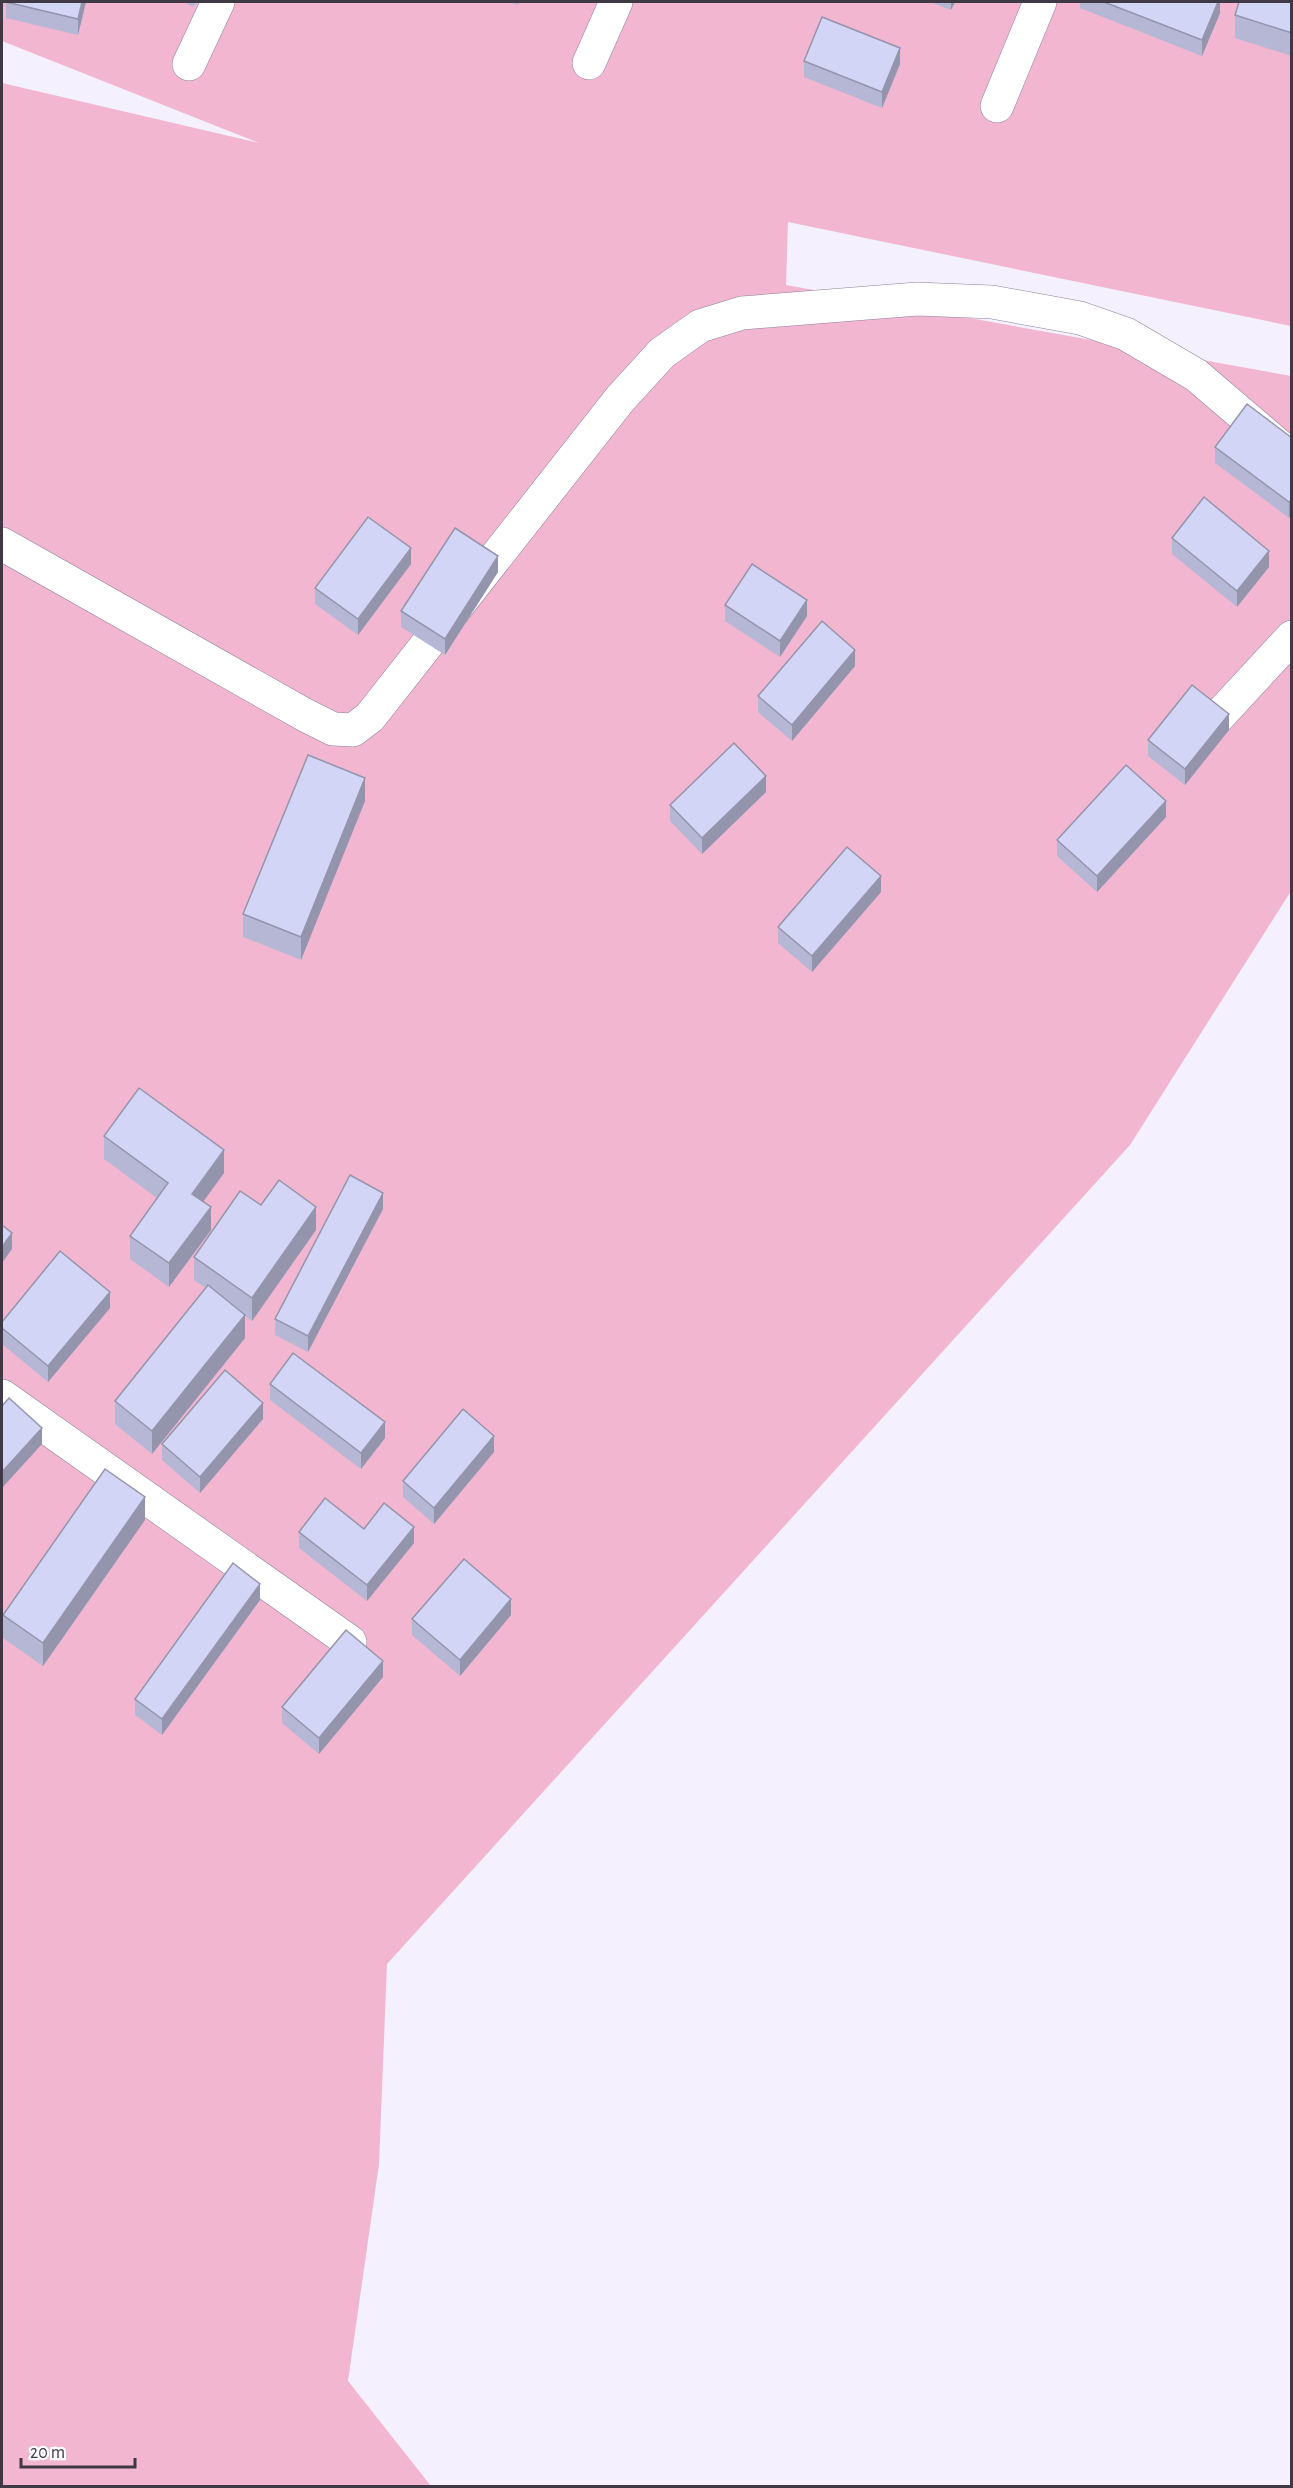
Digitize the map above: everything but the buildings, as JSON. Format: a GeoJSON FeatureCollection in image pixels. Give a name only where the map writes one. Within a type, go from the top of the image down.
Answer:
{"type":"FeatureCollection","features":[{"type":"Feature","properties":{"kind":"street"},"geometry":{"type":"LineString","coordinates":[[189,64],[218,2]]}},
{"type":"Feature","properties":{"kind":"street"},"geometry":{"type":"LineString","coordinates":[[589,63],[616,2]]}},
{"type":"Feature","properties":{"kind":"street"},"geometry":{"type":"LineString","coordinates":[[997,106],[1040,2]]}},
{"type":"Feature","properties":{"kind":"street"},"geometry":{"type":"LineString","coordinates":[[2,544],[306,715],[333,729],[352,730],[370,717],[620,399],[662,353],[700,326],[742,313],[917,299],[992,302],[1080,318],[1126,334],[1196,375],[1292,457]]}},
{"type":"Feature","properties":{"kind":"street"},"geometry":{"type":"LineString","coordinates":[[1190,747],[1292,637]]}},
{"type":"Feature","properties":{"kind":"street"},"geometry":{"type":"LineString","coordinates":[[2,1396],[350,1642]]}},
{"type":"Feature","properties":{"kind":"shaded area"},"geometry":{"type":"Polygon","coordinates":[[[2,2],[1291,2],[1291,326],[788,222],[786,285],[1291,376],[1291,891],[1130,1145],[387,1964],[379,2164],[348,2381],[431,2486],[2,2486],[2,83],[259,143],[2,41],[2,2]]]}}]}
